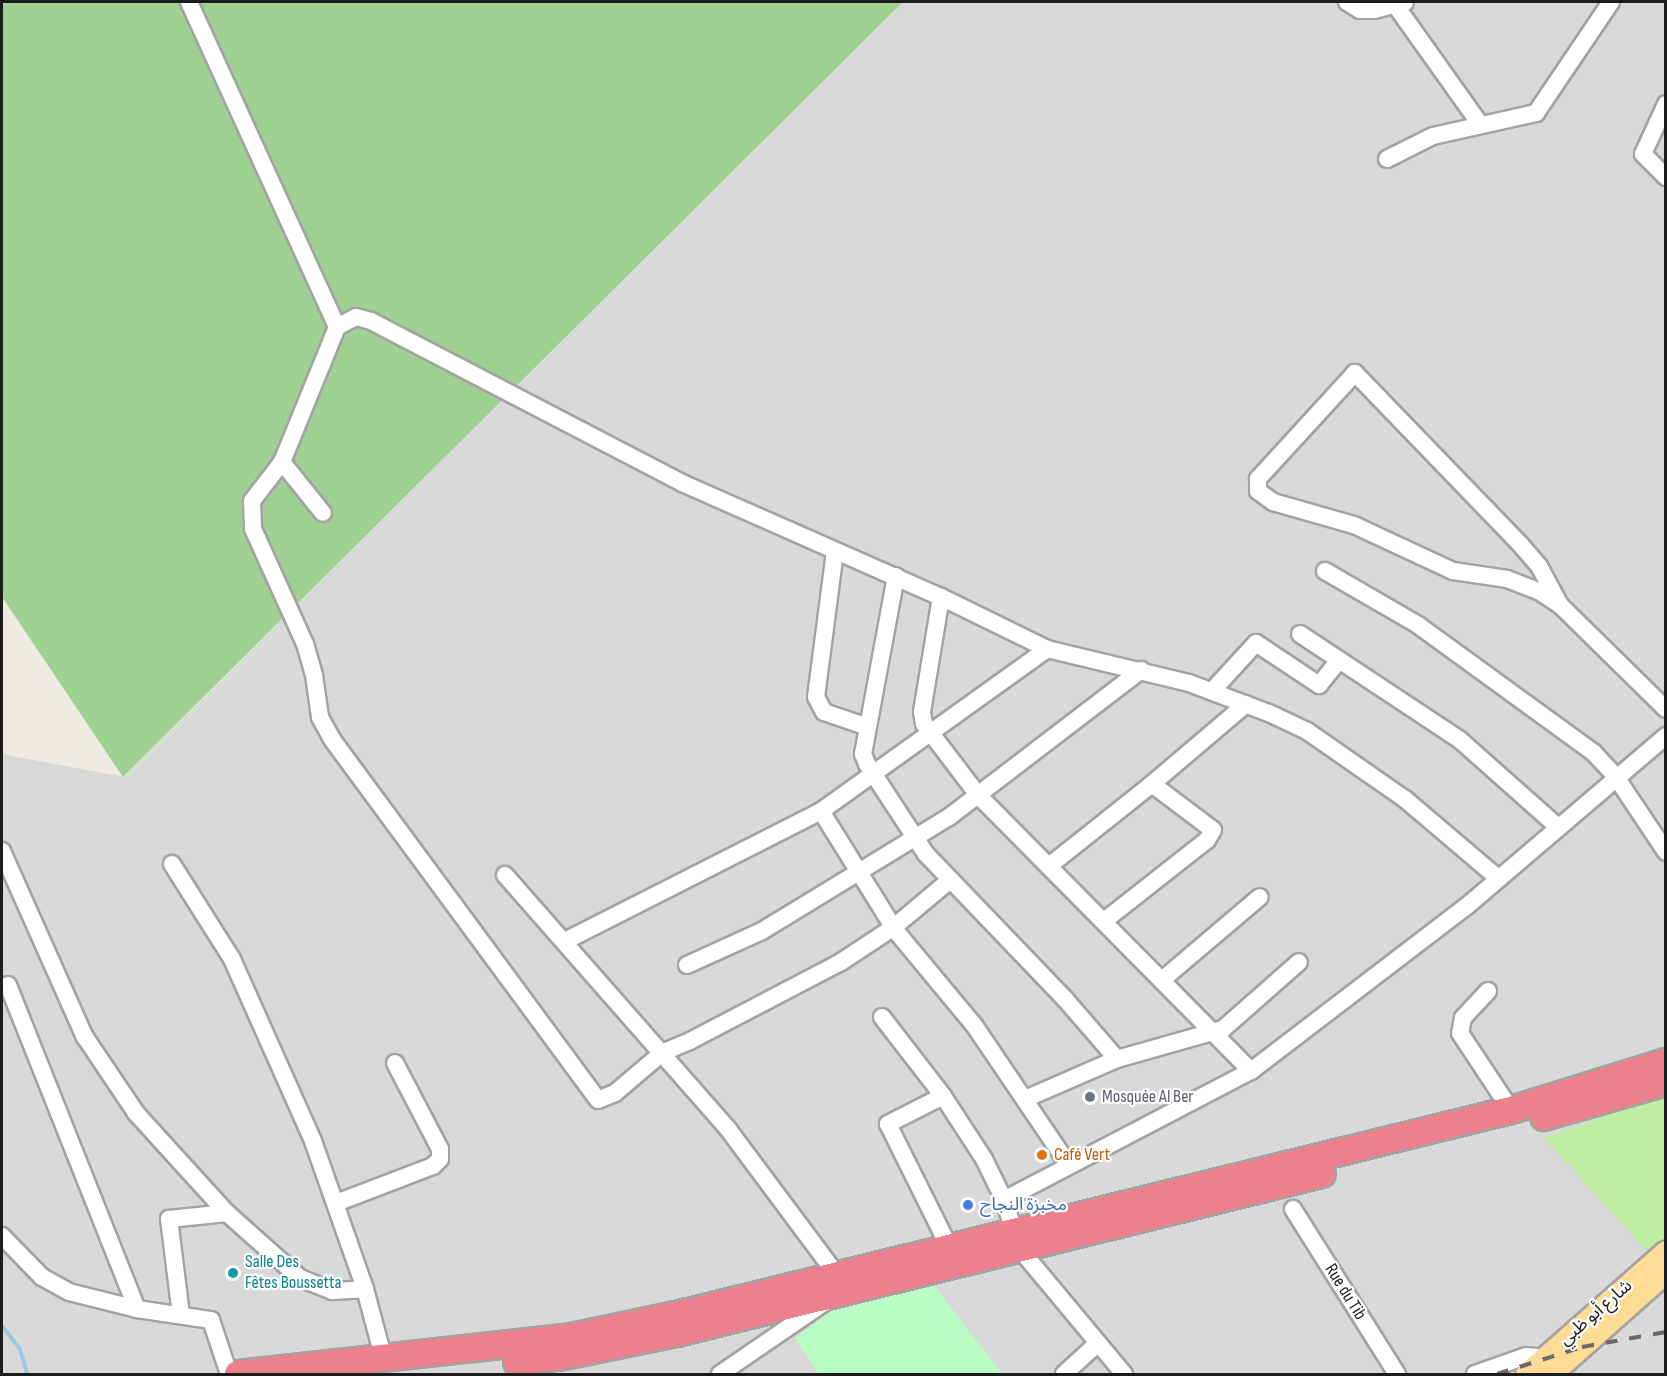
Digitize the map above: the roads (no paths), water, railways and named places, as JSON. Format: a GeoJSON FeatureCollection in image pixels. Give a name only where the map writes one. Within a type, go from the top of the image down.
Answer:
{"type":"FeatureCollection","features":[{"type":"Feature","properties":{"kind":"highway"},"geometry":{"type":"LineString","coordinates":[[238,1374],[384,1360],[566,1338],[838,1283],[948,1245],[1017,1239],[1511,1110],[1665,1062]]}},
{"type":"Feature","properties":{"kind":"highway"},"geometry":{"type":"LineString","coordinates":[[409,1374],[564,1356],[838,1283],[1017,1239],[1545,1117],[1665,1082]]}},
{"type":"Feature","properties":{"kind":"main road","name":"شارع أبو ظبي"},"geometry":{"type":"LineString","coordinates":[[1554,1364],[1665,1251]]}},
{"type":"Feature","properties":{"kind":"main road","name":"شارع أبو ظبي"},"geometry":{"type":"LineString","coordinates":[[1526,1374],[1554,1364],[1665,1272]]}},
{"type":"Feature","properties":{"kind":"street"},"geometry":{"type":"LineString","coordinates":[[189,2],[337,327]]}},
{"type":"Feature","properties":{"kind":"street"},"geometry":{"type":"LineString","coordinates":[[1347,2],[1360,10],[1401,4],[1480,124]]}},
{"type":"Feature","properties":{"kind":"street"},"geometry":{"type":"LineString","coordinates":[[1387,159],[1433,136],[1480,124],[1525,117],[1544,105],[1611,2]]}},
{"type":"Feature","properties":{"kind":"street"},"geometry":{"type":"LineString","coordinates":[[1665,104],[1642,154],[1665,177]]}},
{"type":"Feature","properties":{"kind":"street"},"geometry":{"type":"LineString","coordinates":[[950,880],[894,927],[841,962],[690,1041],[662,1053],[610,1097],[598,1100],[332,739],[320,717],[314,675],[305,644],[253,529],[252,501],[282,462],[337,327],[356,317],[371,321],[682,483],[835,552],[896,576],[1047,649],[1141,670],[1212,691],[1307,731],[1405,799],[1499,879]]}},
{"type":"Feature","properties":{"kind":"street"},"geometry":{"type":"LineString","coordinates":[[1560,605],[1539,566],[1520,544],[1355,373],[1258,479],[1258,491],[1274,502],[1354,525],[1453,571],[1521,584],[1560,605],[1665,709]]}},
{"type":"Feature","properties":{"kind":"street"},"geometry":{"type":"LineString","coordinates":[[282,462],[323,513]]}},
{"type":"Feature","properties":{"kind":"street"},"geometry":{"type":"LineString","coordinates":[[835,552],[816,697],[824,712],[868,727]]}},
{"type":"Feature","properties":{"kind":"street"},"geometry":{"type":"LineString","coordinates":[[1325,571],[1450,647],[1491,682],[1593,752],[1616,777],[1665,852]]}},
{"type":"Feature","properties":{"kind":"street"},"geometry":{"type":"LineString","coordinates":[[896,576],[863,754],[873,775],[891,795],[915,838],[950,880],[1065,999],[1117,1059]]}},
{"type":"Feature","properties":{"kind":"street"},"geometry":{"type":"LineString","coordinates":[[941,597],[922,712],[931,735],[978,795],[1251,1071]]}},
{"type":"Feature","properties":{"kind":"street"},"geometry":{"type":"LineString","coordinates":[[1300,634],[1460,740],[1558,827]]}},
{"type":"Feature","properties":{"kind":"street"},"geometry":{"type":"LineString","coordinates":[[1212,691],[1256,643],[1319,685],[1340,660]]}},
{"type":"Feature","properties":{"kind":"street"},"geometry":{"type":"LineString","coordinates":[[564,941],[821,811],[931,735],[1047,649]]}},
{"type":"Feature","properties":{"kind":"street"},"geometry":{"type":"LineString","coordinates":[[687,965],[762,931],[860,874],[978,795],[1141,670]]}},
{"type":"Feature","properties":{"kind":"street"},"geometry":{"type":"LineString","coordinates":[[1049,866],[1152,784],[1246,704]]}},
{"type":"Feature","properties":{"kind":"street"},"geometry":{"type":"LineString","coordinates":[[1004,1200],[1068,1164],[1251,1071],[1377,978],[1499,879],[1665,736]]}},
{"type":"Feature","properties":{"kind":"street"},"geometry":{"type":"LineString","coordinates":[[1104,921],[1214,834],[1152,784]]}},
{"type":"Feature","properties":{"kind":"street"},"geometry":{"type":"LineString","coordinates":[[821,811],[894,927],[974,1025],[1068,1164]]}},
{"type":"Feature","properties":{"kind":"street"},"geometry":{"type":"LineString","coordinates":[[2,851],[66,1000],[102,1066],[136,1113],[226,1213],[312,1286],[332,1291],[365,1288]]}},
{"type":"Feature","properties":{"kind":"street"},"geometry":{"type":"LineString","coordinates":[[172,864],[232,959],[313,1141],[365,1288],[384,1360]]}},
{"type":"Feature","properties":{"kind":"street"},"geometry":{"type":"LineString","coordinates":[[505,875],[728,1129],[838,1283],[720,1374]]}},
{"type":"Feature","properties":{"kind":"street"},"geometry":{"type":"LineString","coordinates":[[1162,980],[1260,897]]}},
{"type":"Feature","properties":{"kind":"street"},"geometry":{"type":"LineString","coordinates":[[1025,1099],[1117,1059],[1228,1027],[1299,962]]}},
{"type":"Feature","properties":{"kind":"street"},"geometry":{"type":"LineString","coordinates":[[8,985],[137,1309]]}},
{"type":"Feature","properties":{"kind":"street"},"geometry":{"type":"LineString","coordinates":[[1488,991],[1463,1018],[1460,1033],[1511,1110]]}},
{"type":"Feature","properties":{"kind":"street"},"geometry":{"type":"LineString","coordinates":[[882,1017],[944,1096],[984,1159],[1004,1200],[1017,1239],[1124,1374]]}},
{"type":"Feature","properties":{"kind":"street"},"geometry":{"type":"LineString","coordinates":[[336,1203],[428,1168],[440,1159],[440,1149],[395,1063]]}},
{"type":"Feature","properties":{"kind":"street"},"geometry":{"type":"LineString","coordinates":[[944,1096],[888,1124],[948,1245]]}},
{"type":"Feature","properties":{"kind":"street","name":"Rue du Tib"},"geometry":{"type":"LineString","coordinates":[[1293,1209],[1397,1374]]}},
{"type":"Feature","properties":{"kind":"street"},"geometry":{"type":"LineString","coordinates":[[182,1315],[169,1219],[226,1213]]}},
{"type":"Feature","properties":{"kind":"street"},"geometry":{"type":"LineString","coordinates":[[2,1236],[51,1282],[69,1292],[137,1309],[212,1321],[229,1374]]}},
{"type":"Feature","properties":{"kind":"street"},"geometry":{"type":"LineString","coordinates":[[1064,1374],[1098,1343]]}},
{"type":"Feature","properties":{"kind":"street"},"geometry":{"type":"LineString","coordinates":[[1475,1374],[1526,1356],[1554,1364]]}},
{"type":"Feature","properties":{"kind":"waterway"},"geometry":{"type":"LineString","coordinates":[[2,1326],[20,1349],[27,1374]]}},
{"type":"Feature","properties":{"kind":"railway"},"geometry":{"type":"LineString","coordinates":[[1497,1374],[1582,1347],[1666,1332]]}},
{"type":"Feature","properties":{"kind":"place","name":"Mosquée Al Ber"},"geometry":{"type":"Point","coordinates":[1090,1097]}},
{"type":"Feature","properties":{"kind":"place","name":"Café Vert"},"geometry":{"type":"Point","coordinates":[1042,1155]}},
{"type":"Feature","properties":{"kind":"place","name":"مخبزة النجاح"},"geometry":{"type":"Point","coordinates":[968,1205]}},
{"type":"Feature","properties":{"kind":"place","name":"Salle Des Fêtes Boussetta"},"geometry":{"type":"Point","coordinates":[233,1273]}}]}
